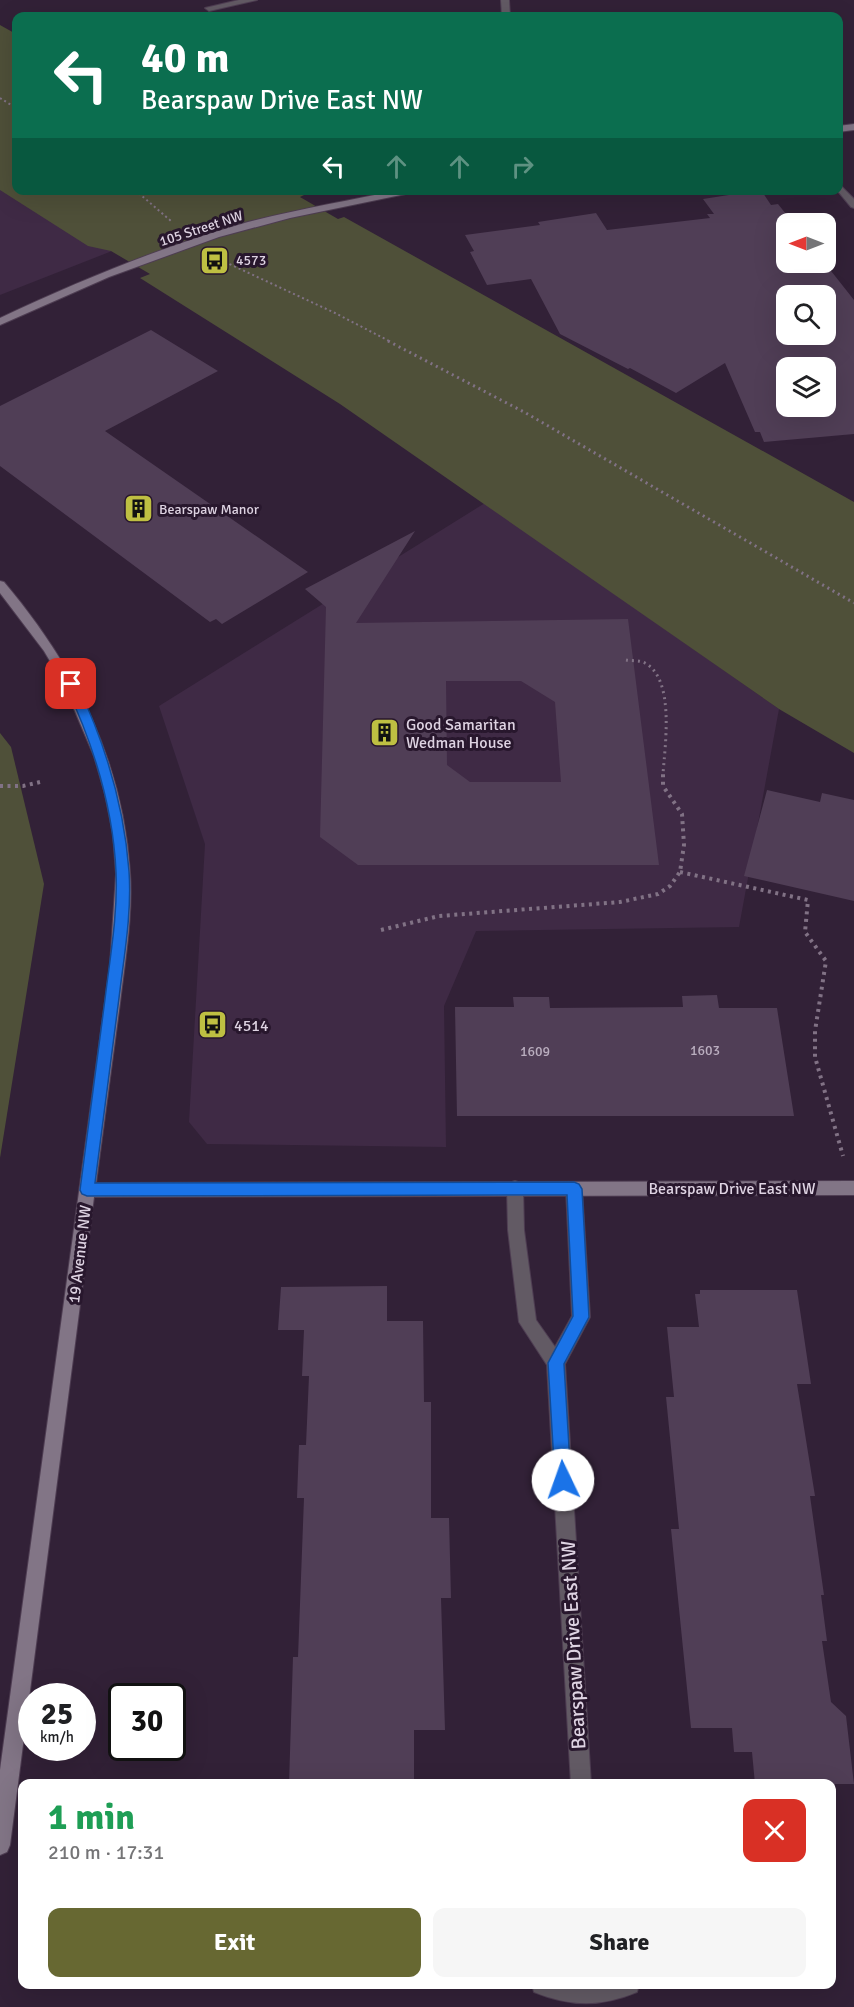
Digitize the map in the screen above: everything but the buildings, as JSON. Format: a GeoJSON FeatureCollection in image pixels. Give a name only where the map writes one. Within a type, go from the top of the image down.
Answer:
{"type":"FeatureCollection","features":[{"type":"Feature","properties":{"kind":"street"},"geometry":{"type":"LineString","coordinates":[[208,8],[253,0]]}},
{"type":"Feature","properties":{"kind":"street"},"geometry":{"type":"LineString","coordinates":[[843,192],[854,205]]}},
{"type":"Feature","properties":{"kind":"street","name":"105 Street NW"},"geometry":{"type":"LineString","coordinates":[[0,322],[107,275],[197,243],[289,215],[394,195]]}},
{"type":"Feature","properties":{"kind":"street","name":"19 Avenue NW"},"geometry":{"type":"LineString","coordinates":[[0,585],[48,644],[90,723],[107,777],[119,835],[123,873],[121,926],[0,1845]]}},
{"type":"Feature","properties":{"kind":"street"},"geometry":{"type":"LineString","coordinates":[[515,1188],[516,1230],[528,1322],[556,1363],[581,1317],[574,1189]]}},
{"type":"Feature","properties":{"kind":"street","name":"Bearspaw Drive East NW"},"geometry":{"type":"LineString","coordinates":[[87,1190],[852,1188]]}},
{"type":"Feature","properties":{"kind":"street","name":"Bearspaw Drive East NW"},"geometry":{"type":"LineString","coordinates":[[556,1363],[581,1779]]}},
{"type":"Feature","properties":{"kind":"street"},"geometry":{"type":"LineString","coordinates":[[550,1989],[562,1996],[588,2000],[615,1994],[622,1989]]}},
{"type":"Feature","properties":{"kind":"path"},"geometry":{"type":"LineString","coordinates":[[141,195],[197,243],[226,262],[335,314],[524,412],[854,603]]}},
{"type":"Feature","properties":{"kind":"path"},"geometry":{"type":"LineString","coordinates":[[381,930],[440,916],[621,902],[658,894],[670,886],[680,872],[684,845],[682,814],[663,786],[666,742],[660,682],[653,669],[645,663],[626,660]]}},
{"type":"Feature","properties":{"kind":"path"},"geometry":{"type":"LineString","coordinates":[[0,786],[22,786],[40,782]]}},
{"type":"Feature","properties":{"kind":"path"},"geometry":{"type":"LineString","coordinates":[[680,872],[808,900],[805,932],[826,961],[815,1031],[815,1057],[852,1188]]}},
{"type":"Feature","properties":{"kind":"shaded area"},"geometry":{"type":"Polygon","coordinates":[[[0,182],[12,189],[12,195],[21,195],[112,251],[0,295],[0,182]]]}},
{"type":"Feature","properties":{"kind":"shaded area"},"geometry":{"type":"Polygon","coordinates":[[[485,503],[779,709],[739,927],[476,931],[444,1006],[446,1147],[207,1144],[189,1122],[205,844],[159,706],[485,503]]]}},
{"type":"Feature","properties":{"kind":"green space"},"geometry":{"type":"Polygon","coordinates":[[[0,25],[12,32],[12,195],[304,195],[300,197],[338,219],[344,217],[854,502],[854,753],[779,709],[340,404],[140,278],[150,274],[111,251],[88,246],[0,190],[0,25]]]}},
{"type":"Feature","properties":{"kind":"green space"},"geometry":{"type":"Polygon","coordinates":[[[0,733],[11,747],[44,884],[0,1158],[0,733]]]}},
{"type":"Feature","properties":{"kind":"place","name":"4573"},"geometry":{"type":"Point","coordinates":[215,260]}},
{"type":"Feature","properties":{"kind":"place","name":"Bearspaw Manor"},"geometry":{"type":"Point","coordinates":[138,509]}},
{"type":"Feature","properties":{"kind":"place","name":"Good Samaritan Wedman House"},"geometry":{"type":"Point","coordinates":[385,733]}},
{"type":"Feature","properties":{"kind":"place","name":"4514"},"geometry":{"type":"Point","coordinates":[213,1025]}},
{"type":"Feature","properties":{"kind":"route"},"geometry":{"type":"LineString","coordinates":[[71,684],[90,723],[107,777],[119,835],[123,873],[121,926],[87,1190],[574,1189],[581,1317],[556,1363],[563,1480]]}}]}
